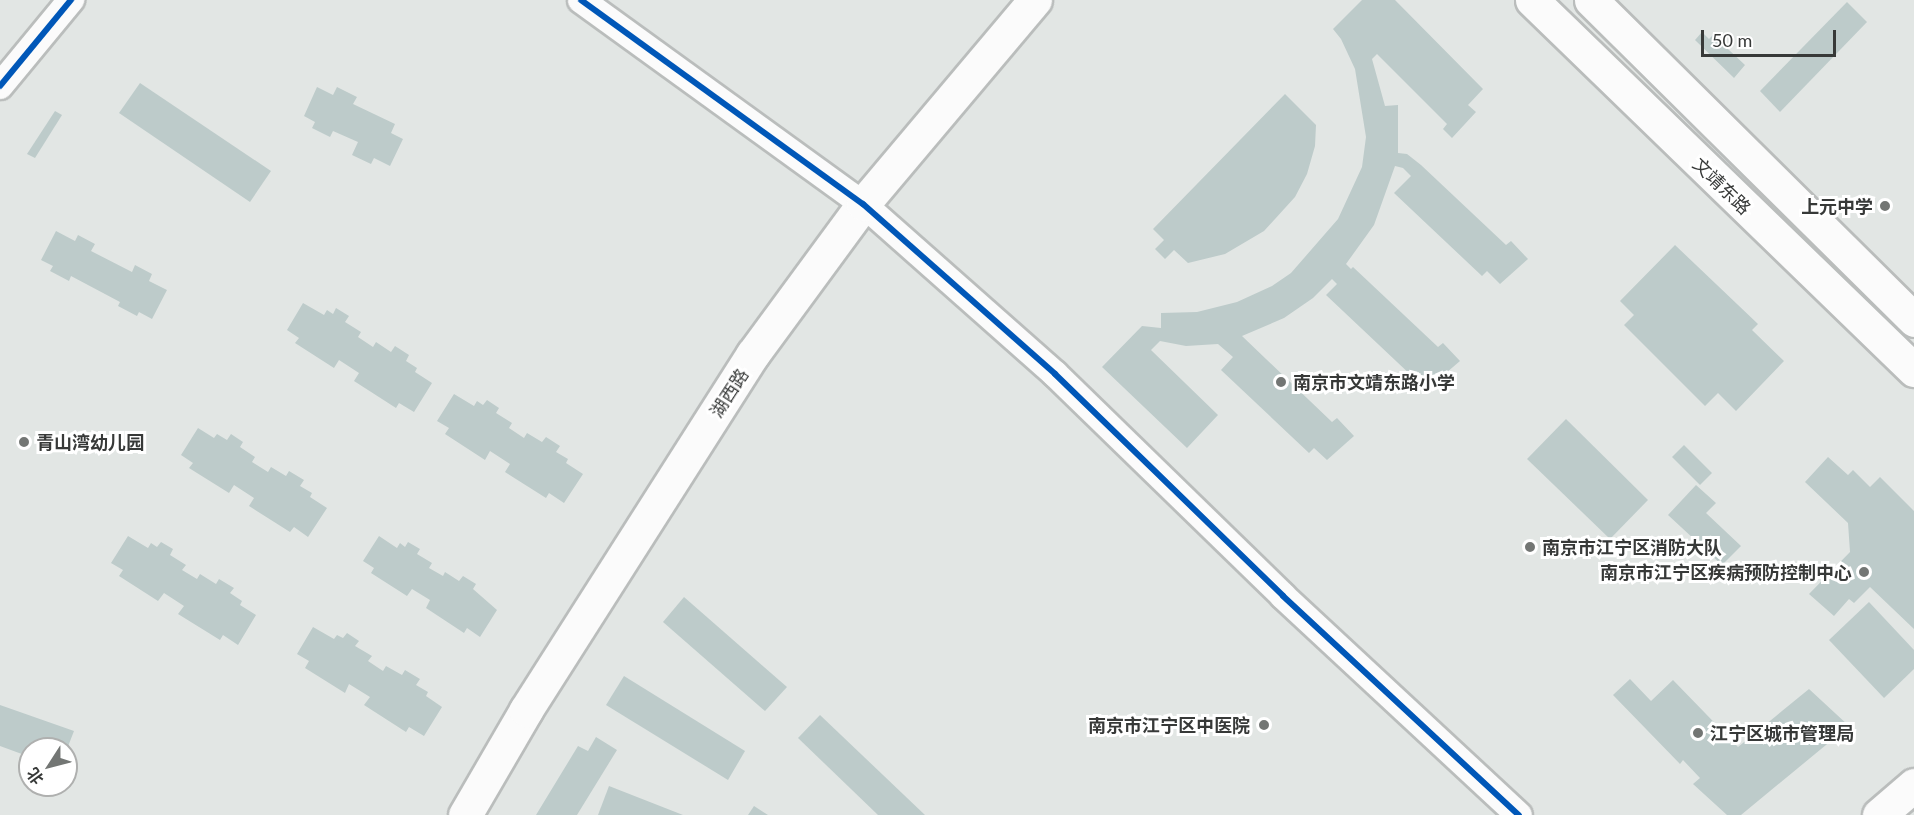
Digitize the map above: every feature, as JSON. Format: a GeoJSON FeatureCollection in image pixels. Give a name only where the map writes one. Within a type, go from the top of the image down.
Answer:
{"type":"FeatureCollection","features":[{"type":"Feature","properties":{"kind":"main road","name":"湖西路"},"geometry":{"type":"LineString","coordinates":[[465,815],[526,710],[753,354],[863,204],[1035,0]]}},
{"type":"Feature","properties":{"kind":"main road","name":"文靖东路"},"geometry":{"type":"LineString","coordinates":[[1532,0],[1914,370]]}},
{"type":"Feature","properties":{"kind":"main road"},"geometry":{"type":"LineString","coordinates":[[1591,0],[1914,320]]}},
{"type":"Feature","properties":{"kind":"main road"},"geometry":{"type":"LineString","coordinates":[[1879,815],[1914,785]]}},
{"type":"Feature","properties":{"kind":"street"},"geometry":{"type":"LineString","coordinates":[[0,86],[71,0]]}},
{"type":"Feature","properties":{"kind":"street"},"geometry":{"type":"LineString","coordinates":[[581,0],[863,204],[1055,374],[1275,588],[1519,815]]}},
{"type":"Feature","properties":{"kind":"building"},"geometry":{"type":"Polygon","coordinates":[[[1362,0],[1395,0],[1483,89],[1468,105],[1476,112],[1452,138],[1443,129],[1447,124],[1377,54],[1372,59],[1385,106],[1398,105],[1398,153],[1407,154],[1421,165],[1506,245],[1511,241],[1528,259],[1500,284],[1487,271],[1482,276],[1394,193],[1411,176],[1403,168],[1395,166],[1374,225],[1346,264],[1351,269],[1353,267],[1438,347],[1443,343],[1460,361],[1432,385],[1419,373],[1414,378],[1326,295],[1337,284],[1332,279],[1313,298],[1284,318],[1242,336],[1332,422],[1337,418],[1354,436],[1327,460],[1314,448],[1309,453],[1221,370],[1233,357],[1218,344],[1186,346],[1160,341],[1151,350],[1218,415],[1187,448],[1102,367],[1142,326],[1161,328],[1161,313],[1197,312],[1237,302],[1272,286],[1291,273],[1338,219],[1362,167],[1366,137],[1355,69],[1341,39],[1333,29],[1362,0]]]}},
{"type":"Feature","properties":{"kind":"building"},"geometry":{"type":"Polygon","coordinates":[[[1847,2],[1867,22],[1780,112],[1760,91],[1847,2]]]}},
{"type":"Feature","properties":{"kind":"building"},"geometry":{"type":"Polygon","coordinates":[[[1702,32],[1709,39],[1713,35],[1745,65],[1734,78],[1695,40],[1702,32]]]}},
{"type":"Feature","properties":{"kind":"building"},"geometry":{"type":"Polygon","coordinates":[[[140,83],[271,171],[250,202],[119,113],[140,83]]]}},
{"type":"Feature","properties":{"kind":"building"},"geometry":{"type":"Polygon","coordinates":[[[317,87],[333,95],[337,87],[357,97],[353,104],[395,124],[391,133],[403,139],[390,166],[374,158],[371,164],[352,155],[358,142],[333,131],[330,137],[312,128],[315,122],[304,116],[317,87]]]}},
{"type":"Feature","properties":{"kind":"building"},"geometry":{"type":"Polygon","coordinates":[[[1285,94],[1316,125],[1315,146],[1307,174],[1295,197],[1264,231],[1225,254],[1188,263],[1174,250],[1165,259],[1155,249],[1164,240],[1153,229],[1285,94]]]}},
{"type":"Feature","properties":{"kind":"building"},"geometry":{"type":"Polygon","coordinates":[[[55,111],[62,115],[35,158],[27,154],[55,111]]]}},
{"type":"Feature","properties":{"kind":"building"},"geometry":{"type":"Polygon","coordinates":[[[56,231],[75,241],[78,235],[95,244],[91,251],[132,272],[135,265],[152,274],[149,281],[167,290],[152,319],[139,312],[137,316],[118,306],[120,302],[71,276],[69,281],[50,271],[53,266],[41,260],[56,231]]]}},
{"type":"Feature","properties":{"kind":"building"},"geometry":{"type":"Polygon","coordinates":[[[1675,245],[1758,324],[1752,330],[1784,361],[1736,411],[1718,393],[1705,406],[1624,325],[1634,315],[1620,301],[1675,245]]]}},
{"type":"Feature","properties":{"kind":"building"},"geometry":{"type":"Polygon","coordinates":[[[303,303],[324,315],[327,310],[333,314],[336,308],[349,316],[345,322],[361,332],[358,337],[373,347],[376,342],[391,352],[395,346],[409,355],[406,361],[417,368],[415,372],[432,383],[414,412],[399,403],[396,408],[354,381],[359,373],[339,360],[334,368],[295,343],[299,338],[287,330],[303,303]]]}},
{"type":"Feature","properties":{"kind":"building"},"geometry":{"type":"Polygon","coordinates":[[[454,394],[474,406],[477,401],[483,405],[487,400],[499,408],[496,413],[512,423],[509,428],[524,438],[527,433],[542,442],[546,437],[560,446],[556,452],[568,459],[566,463],[583,474],[564,503],[549,493],[546,498],[505,472],[510,464],[490,451],[485,460],[445,434],[449,428],[437,421],[454,394]]]}},
{"type":"Feature","properties":{"kind":"building"},"geometry":{"type":"Polygon","coordinates":[[[1566,419],[1648,500],[1610,539],[1527,459],[1566,419]]]}},
{"type":"Feature","properties":{"kind":"building"},"geometry":{"type":"Polygon","coordinates":[[[198,428],[214,438],[217,434],[227,440],[231,434],[243,442],[240,447],[255,457],[252,462],[268,472],[271,467],[286,476],[289,471],[304,480],[300,486],[312,493],[310,497],[327,508],[308,537],[294,527],[290,532],[249,506],[254,498],[234,485],[229,493],[189,468],[193,463],[181,455],[198,428]]]}},
{"type":"Feature","properties":{"kind":"building"},"geometry":{"type":"Polygon","coordinates":[[[1684,445],[1712,473],[1700,485],[1672,457],[1684,445]]]}},
{"type":"Feature","properties":{"kind":"building"},"geometry":{"type":"Polygon","coordinates":[[[1828,457],[1848,475],[1853,470],[1870,487],[1880,477],[1914,511],[1914,629],[1870,587],[1854,603],[1849,599],[1834,616],[1809,594],[1850,552],[1848,523],[1805,482],[1828,457]]]}},
{"type":"Feature","properties":{"kind":"building"},"geometry":{"type":"Polygon","coordinates":[[[1696,485],[1716,503],[1706,513],[1741,546],[1722,565],[1668,515],[1696,485]]]}},
{"type":"Feature","properties":{"kind":"building"},"geometry":{"type":"Polygon","coordinates":[[[128,536],[148,548],[151,543],[157,547],[161,542],[173,549],[170,555],[186,565],[182,570],[197,579],[200,574],[216,584],[219,579],[234,588],[230,593],[242,601],[240,605],[256,615],[238,645],[223,635],[220,640],[178,614],[184,606],[164,593],[158,601],[119,576],[123,570],[111,563],[128,536]]]}},
{"type":"Feature","properties":{"kind":"building"},"geometry":{"type":"Polygon","coordinates":[[[379,536],[397,548],[400,543],[405,547],[408,542],[420,549],[417,554],[432,563],[429,568],[443,576],[445,572],[459,581],[463,576],[476,584],[473,589],[497,610],[480,637],[467,628],[464,633],[426,608],[430,600],[412,589],[407,596],[371,573],[374,568],[363,561],[379,536]]]}},
{"type":"Feature","properties":{"kind":"building"},"geometry":{"type":"Polygon","coordinates":[[[684,597],[787,687],[765,711],[663,622],[684,597]]]}},
{"type":"Feature","properties":{"kind":"building"},"geometry":{"type":"Polygon","coordinates":[[[1869,602],[1914,650],[1914,669],[1884,698],[1829,640],[1869,602]]]}},
{"type":"Feature","properties":{"kind":"building"},"geometry":{"type":"Polygon","coordinates":[[[313,627],[334,639],[337,635],[343,638],[347,633],[359,641],[355,646],[372,656],[368,661],[383,671],[386,666],[402,675],[405,670],[420,679],[416,685],[428,692],[426,696],[442,707],[424,736],[409,727],[406,732],[364,705],[370,697],[349,684],[345,693],[305,668],[309,661],[297,654],[313,627]]]}},
{"type":"Feature","properties":{"kind":"building"},"geometry":{"type":"Polygon","coordinates":[[[624,676],[745,751],[728,780],[606,705],[624,676]]]}},
{"type":"Feature","properties":{"kind":"building"},"geometry":{"type":"Polygon","coordinates":[[[1630,679],[1651,701],[1673,680],[1738,747],[1809,689],[1849,726],[1741,815],[1727,815],[1693,784],[1700,778],[1683,760],[1680,764],[1613,695],[1630,679]]]}},
{"type":"Feature","properties":{"kind":"building"},"geometry":{"type":"Polygon","coordinates":[[[0,705],[74,731],[72,737],[18,737],[18,753],[0,746],[0,705]]]}},
{"type":"Feature","properties":{"kind":"building"},"geometry":{"type":"Polygon","coordinates":[[[820,715],[925,815],[878,815],[798,738],[820,715]]]}},
{"type":"Feature","properties":{"kind":"building"},"geometry":{"type":"Polygon","coordinates":[[[596,737],[617,750],[577,815],[536,815],[578,746],[588,751],[596,737]]]}},
{"type":"Feature","properties":{"kind":"building"},"geometry":{"type":"Polygon","coordinates":[[[609,786],[683,815],[598,815],[609,786]]]}},
{"type":"Feature","properties":{"kind":"building"},"geometry":{"type":"Polygon","coordinates":[[[754,806],[768,815],[748,815],[754,806]]]}},
{"type":"Feature","properties":{"kind":"cycle path"},"geometry":{"type":"LineString","coordinates":[[0,86],[71,0]]}},
{"type":"Feature","properties":{"kind":"cycle path"},"geometry":{"type":"LineString","coordinates":[[581,0],[863,204],[1055,374],[1283,596],[1519,815]]}},
{"type":"Feature","properties":{"kind":"place","name":"上元中学"},"geometry":{"type":"Point","coordinates":[1885,206]}},
{"type":"Feature","properties":{"kind":"place","name":"南京市文靖东路小学"},"geometry":{"type":"Point","coordinates":[1281,382]}},
{"type":"Feature","properties":{"kind":"place","name":"青山湾幼儿园"},"geometry":{"type":"Point","coordinates":[24,442]}},
{"type":"Feature","properties":{"kind":"place","name":"南京市江宁区消防大队"},"geometry":{"type":"Point","coordinates":[1530,547]}},
{"type":"Feature","properties":{"kind":"place","name":"南京市江宁区疾病预防控制中心"},"geometry":{"type":"Point","coordinates":[1864,572]}},
{"type":"Feature","properties":{"kind":"place","name":"南京市江宁区中医院"},"geometry":{"type":"Point","coordinates":[1264,725]}},
{"type":"Feature","properties":{"kind":"place","name":"江宁区城市管理局"},"geometry":{"type":"Point","coordinates":[1698,733]}}]}
